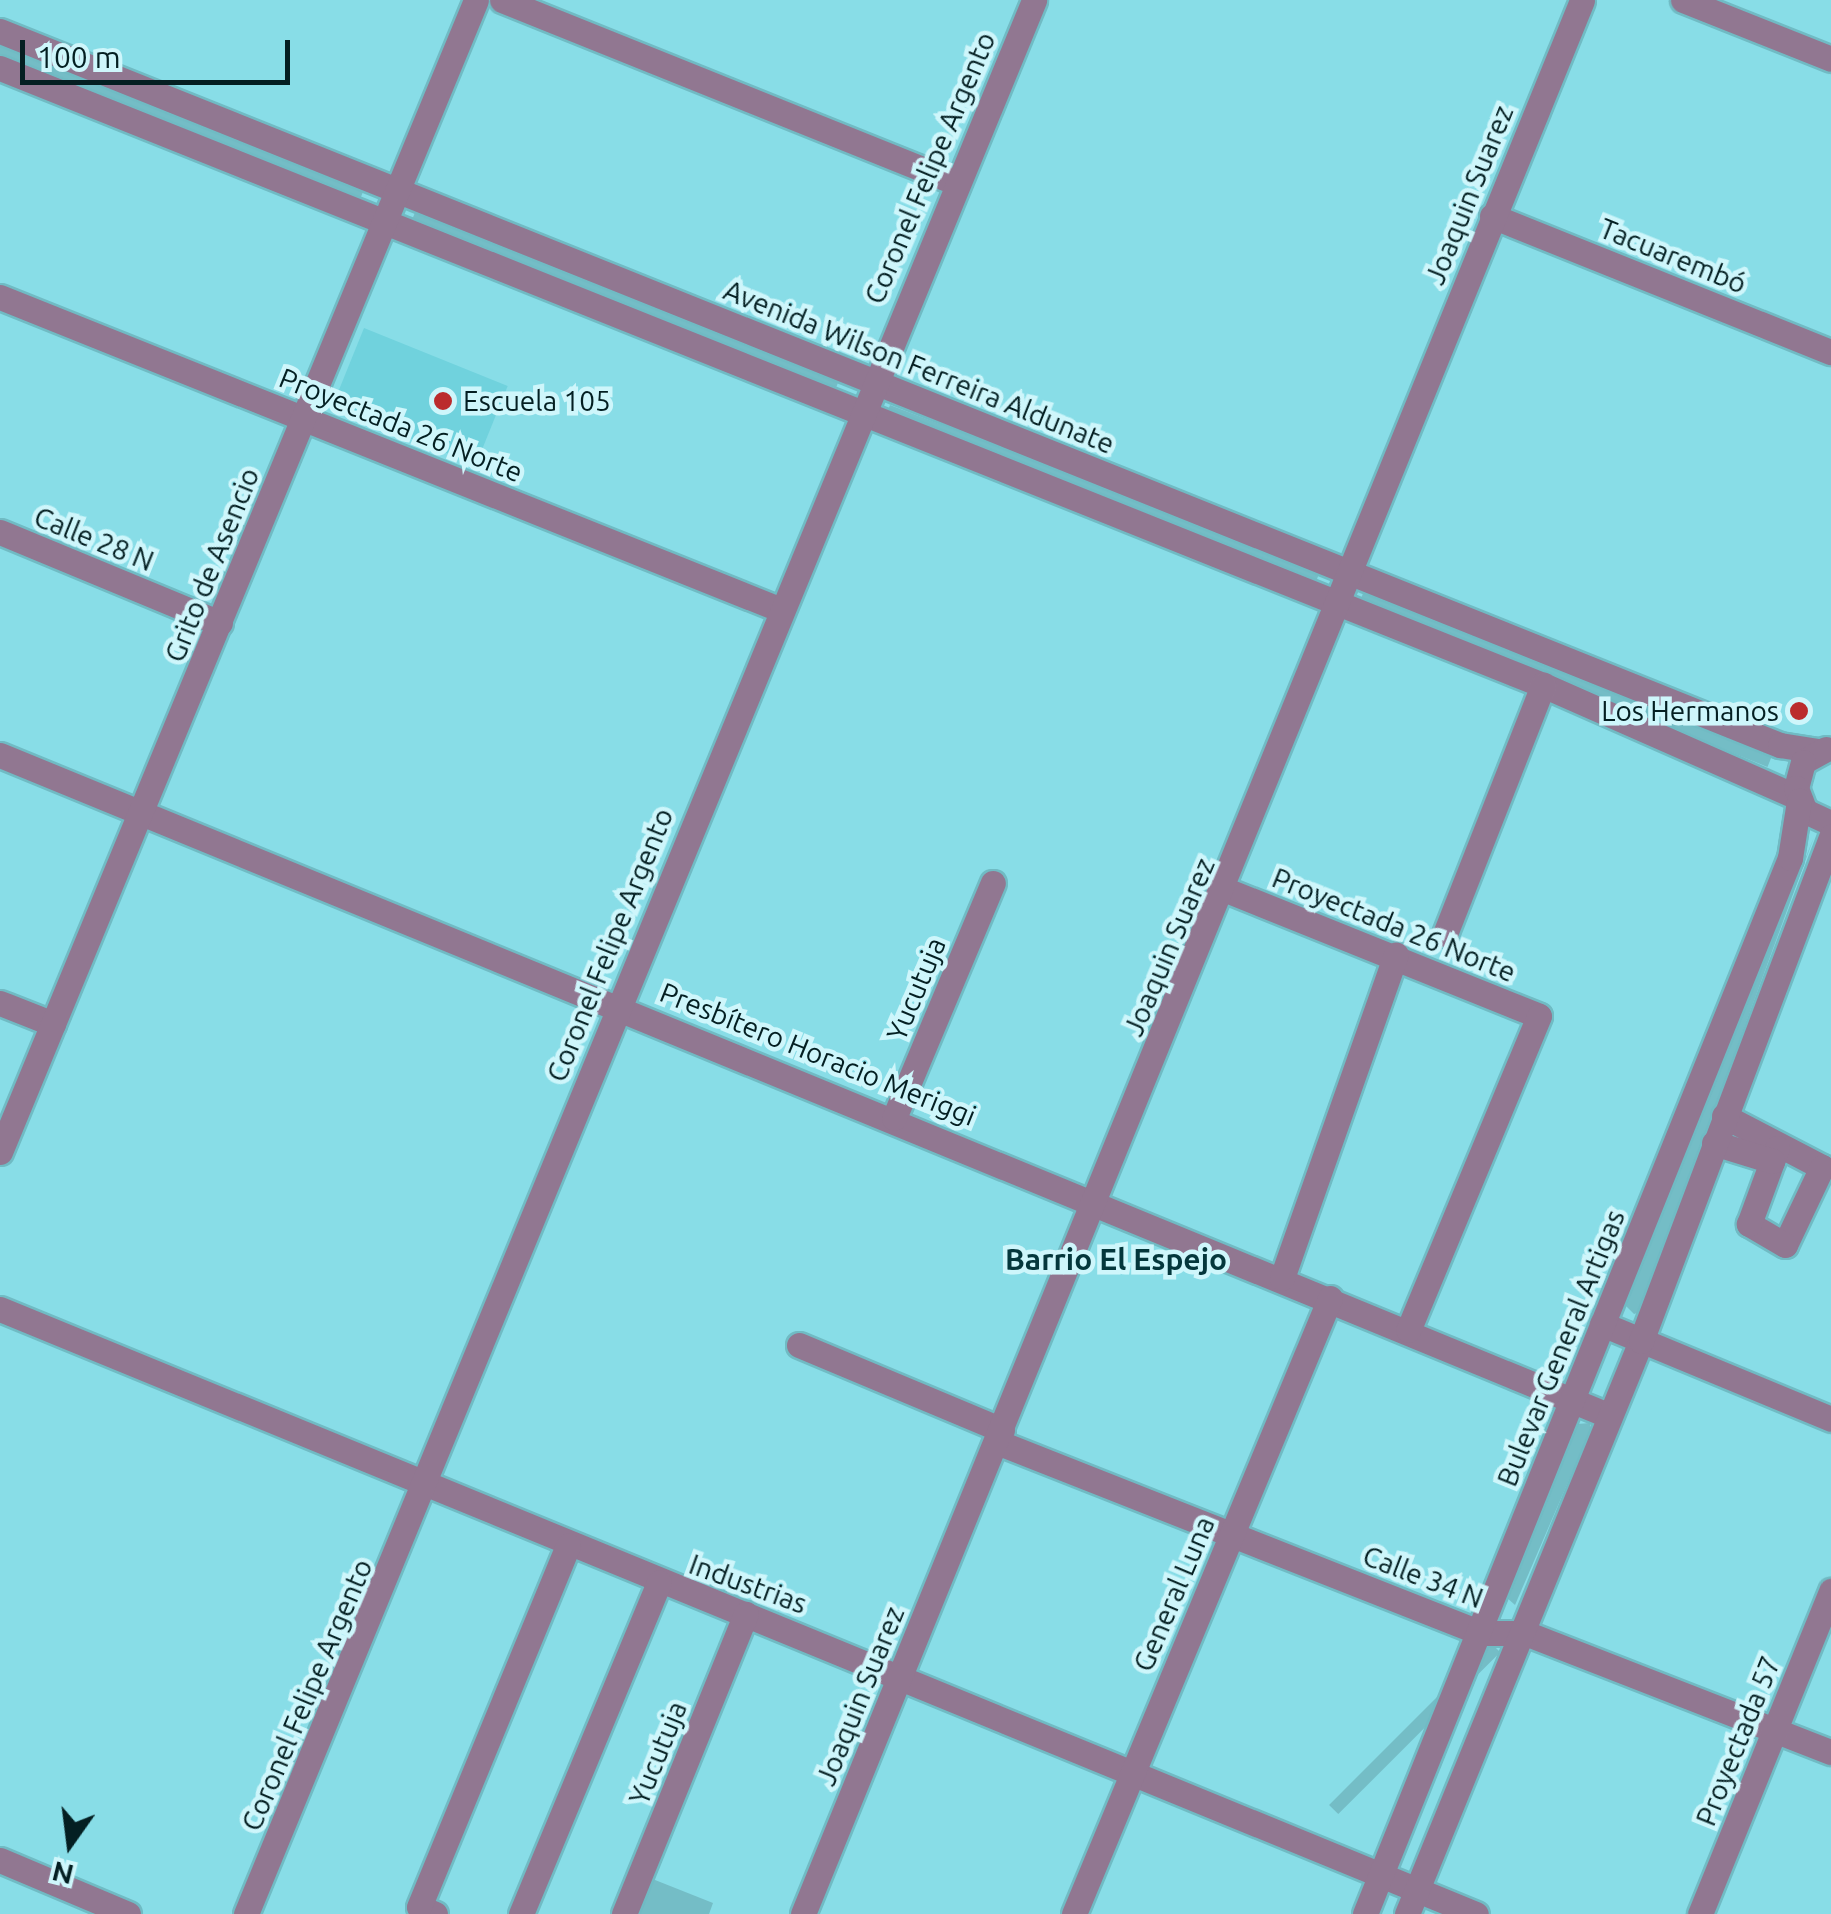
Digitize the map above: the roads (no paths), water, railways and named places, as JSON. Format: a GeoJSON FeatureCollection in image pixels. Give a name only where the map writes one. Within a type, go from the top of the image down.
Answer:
{"type":"FeatureCollection","features":[{"type":"Feature","properties":{"kind":"street","name":"Grito de Asencio"},"geometry":{"type":"LineString","coordinates":[[0,1152],[143,814],[476,0]]}},
{"type":"Feature","properties":{"kind":"street"},"geometry":{"type":"LineString","coordinates":[[502,0],[954,182]]}},
{"type":"Feature","properties":{"kind":"street","name":"Coronel Felipe Argento"},"geometry":{"type":"LineString","coordinates":[[246,1914],[428,1489],[779,608],[954,182],[1034,0]]}},
{"type":"Feature","properties":{"kind":"street","name":"Joaquin Suarez"},"geometry":{"type":"LineString","coordinates":[[803,1914],[1226,890],[1492,216],[1582,0]]}},
{"type":"Feature","properties":{"kind":"street"},"geometry":{"type":"LineString","coordinates":[[1682,0],[1831,60]]}},
{"type":"Feature","properties":{"kind":"street","name":"Avenida Wilson Ferreira Aldunate"},"geometry":{"type":"LineString","coordinates":[[0,31],[1780,746],[1825,748]]}},
{"type":"Feature","properties":{"kind":"street"},"geometry":{"type":"LineString","coordinates":[[0,68],[860,415],[1543,684],[1798,799],[1831,823]]}},
{"type":"Feature","properties":{"kind":"street","name":"Tacuarembó"},"geometry":{"type":"LineString","coordinates":[[1492,216],[1831,352]]}},
{"type":"Feature","properties":{"kind":"street","name":"Proyectada 26 Norte"},"geometry":{"type":"LineString","coordinates":[[0,297],[779,608]]}},
{"type":"Feature","properties":{"kind":"street","name":"Calle 28 N"},"geometry":{"type":"LineString","coordinates":[[0,532],[220,623]]}},
{"type":"Feature","properties":{"kind":"street"},"geometry":{"type":"LineString","coordinates":[[1445,934],[1543,684]]}},
{"type":"Feature","properties":{"kind":"street","name":"Bulevar General Artigas"},"geometry":{"type":"LineString","coordinates":[[1365,1914],[1790,858],[1799,770],[1825,748]]}},
{"type":"Feature","properties":{"kind":"street","name":"Presbítero Horacio Meriggi"},"geometry":{"type":"LineString","coordinates":[[0,755],[1095,1200],[1610,1416]]}},
{"type":"Feature","properties":{"kind":"street"},"geometry":{"type":"LineString","coordinates":[[1408,1914],[1641,1342],[1831,838]]}},
{"type":"Feature","properties":{"kind":"street","name":"Yucutuja"},"geometry":{"type":"LineString","coordinates":[[894,1118],[993,884]]}},
{"type":"Feature","properties":{"kind":"street","name":"Proyectada 26 Norte"},"geometry":{"type":"LineString","coordinates":[[1226,890],[1396,954],[1539,1016],[1408,1330]]}},
{"type":"Feature","properties":{"kind":"street"},"geometry":{"type":"LineString","coordinates":[[1282,1278],[1396,954]]}},
{"type":"Feature","properties":{"kind":"street"},"geometry":{"type":"LineString","coordinates":[[0,1003],[52,1024]]}},
{"type":"Feature","properties":{"kind":"street"},"geometry":{"type":"LineString","coordinates":[[1714,1143],[1774,1154],[1724,1116]]}},
{"type":"Feature","properties":{"kind":"street","name":"General Luna"},"geometry":{"type":"LineString","coordinates":[[1074,1914],[1330,1298]]}},
{"type":"Feature","properties":{"kind":"street","name":"Industrias"},"geometry":{"type":"LineString","coordinates":[[0,1309],[428,1489],[658,1582],[902,1674],[1476,1914]]}},
{"type":"Feature","properties":{"kind":"street"},"geometry":{"type":"LineString","coordinates":[[1602,1324],[1831,1420]]}},
{"type":"Feature","properties":{"kind":"street","name":"Calle 34 N"},"geometry":{"type":"LineString","coordinates":[[799,1345],[1232,1534],[1481,1633],[1525,1633],[1831,1752]]}},
{"type":"Feature","properties":{"kind":"street"},"geometry":{"type":"LineString","coordinates":[[435,1914],[419,1908],[568,1545]]}},
{"type":"Feature","properties":{"kind":"street"},"geometry":{"type":"LineString","coordinates":[[521,1914],[658,1582]]}},
{"type":"Feature","properties":{"kind":"street","name":"Proyectada 57"},"geometry":{"type":"LineString","coordinates":[[1700,1914],[1831,1591]]}},
{"type":"Feature","properties":{"kind":"street","name":"Yucutuja"},"geometry":{"type":"LineString","coordinates":[[624,1914],[746,1614]]}},
{"type":"Feature","properties":{"kind":"street"},"geometry":{"type":"LineString","coordinates":[[0,1860],[128,1914]]}},
{"type":"Feature","properties":{"kind":"place","name":"Escuela 105"},"geometry":{"type":"Point","coordinates":[443,401]}},
{"type":"Feature","properties":{"kind":"place","name":"Los Hermanos"},"geometry":{"type":"Point","coordinates":[1799,711]}},
{"type":"Feature","properties":{"kind":"district","name":"Barrio El Espejo"},"geometry":{"type":"Point","coordinates":[1116,1259]}}]}
